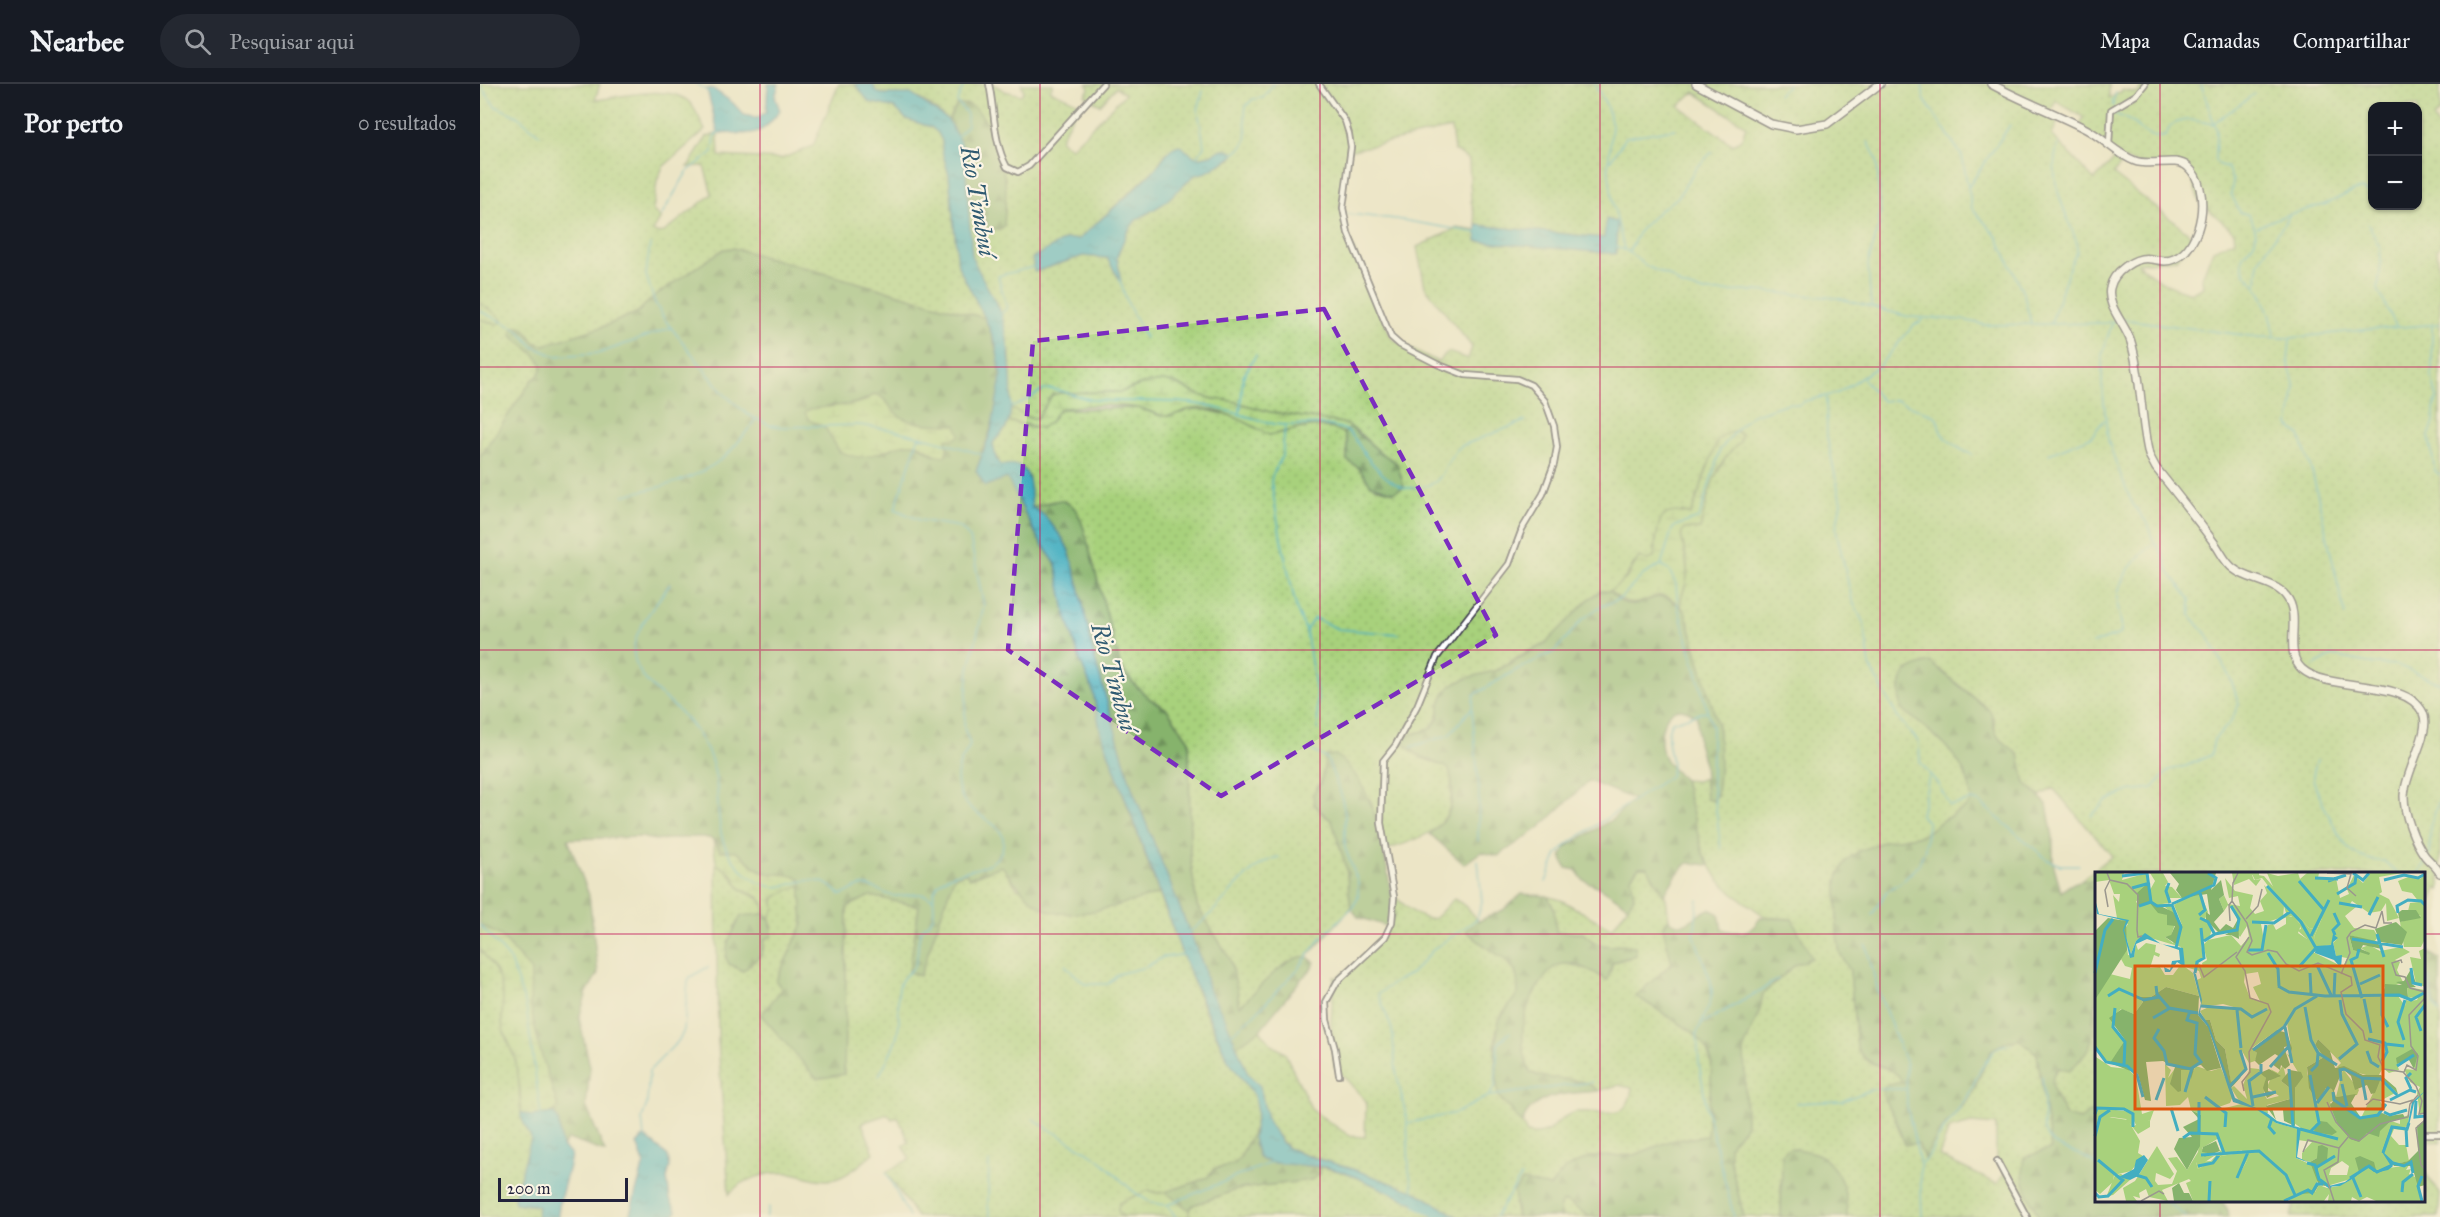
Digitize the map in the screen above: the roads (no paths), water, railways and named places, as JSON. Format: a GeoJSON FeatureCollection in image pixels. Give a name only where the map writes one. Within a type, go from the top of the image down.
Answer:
{"type":"FeatureCollection","features":[{"type":"Feature","properties":{"kind":"street"},"geometry":{"type":"LineString","coordinates":[[989,84],[999,149],[1007,167],[1018,172],[1029,166],[1103,84]]}},
{"type":"Feature","properties":{"kind":"street"},"geometry":{"type":"LineString","coordinates":[[1319,84],[1348,127],[1351,147],[1345,188],[1344,216],[1391,337],[1400,345],[1465,375],[1517,380],[1531,384],[1545,401],[1554,426],[1557,447],[1548,484],[1522,529],[1509,564],[1437,657],[1417,706],[1395,747],[1383,761],[1380,823],[1394,897],[1392,922],[1385,937],[1337,982],[1326,1002],[1327,1020],[1339,1075]]}},
{"type":"Feature","properties":{"kind":"street"},"geometry":{"type":"LineString","coordinates":[[1696,84],[1771,124],[1796,129],[1827,124],[1880,84]]}},
{"type":"Feature","properties":{"kind":"street"},"geometry":{"type":"LineString","coordinates":[[1991,84],[2086,129],[2138,162],[2184,164],[2194,174],[2202,200],[2200,225],[2180,255],[2167,261],[2151,259],[2137,261],[2117,274],[2110,286],[2112,303],[2132,344],[2146,438],[2152,461],[2232,568],[2274,586],[2286,595],[2294,616],[2293,652],[2301,668],[2331,680],[2397,693],[2418,706],[2423,714],[2425,730],[2411,762],[2405,789],[2405,805],[2422,851],[2440,873]]}},
{"type":"Feature","properties":{"kind":"street"},"geometry":{"type":"LineString","coordinates":[[2109,145],[2110,110],[2136,95],[2145,84]]}},
{"type":"Feature","properties":{"kind":"street"},"geometry":{"type":"LineString","coordinates":[[1997,1161],[2027,1217]]}},
{"type":"Feature","properties":{"kind":"water"},"geometry":{"type":"Polygon","coordinates":[[[768,84],[779,84],[775,97],[780,110],[773,120],[754,133],[718,133],[707,89],[712,88],[733,103],[744,115],[757,118],[766,112],[768,84]]]}},
{"type":"Feature","properties":{"kind":"water"},"geometry":{"type":"Polygon","coordinates":[[[855,84],[873,84],[876,92],[882,94],[911,94],[948,120],[964,149],[972,256],[1002,316],[1010,368],[1009,419],[1005,429],[993,443],[996,459],[1001,465],[1016,465],[1025,471],[1030,483],[1032,507],[1045,516],[1063,539],[1069,551],[1093,653],[1132,788],[1204,968],[1208,988],[1225,1018],[1248,1074],[1260,1086],[1267,1119],[1281,1142],[1288,1148],[1418,1193],[1458,1217],[1444,1217],[1347,1173],[1325,1167],[1273,1163],[1262,1160],[1258,1156],[1253,1138],[1257,1113],[1254,1095],[1228,1060],[1185,962],[1100,729],[1093,691],[1080,660],[1065,611],[1056,564],[1039,540],[1007,478],[985,486],[976,471],[991,431],[1001,377],[996,345],[958,266],[949,175],[942,151],[942,141],[931,127],[906,119],[895,108],[869,102],[855,84]]]}},
{"type":"Feature","properties":{"kind":"water"},"geometry":{"type":"Polygon","coordinates":[[[1179,145],[1197,158],[1211,155],[1222,149],[1232,151],[1234,156],[1207,172],[1195,175],[1163,204],[1136,220],[1127,232],[1117,256],[1121,282],[1107,258],[1083,256],[1034,272],[1032,258],[1066,239],[1079,239],[1144,180],[1171,149],[1179,145]]]}},
{"type":"Feature","properties":{"kind":"water"},"geometry":{"type":"Polygon","coordinates":[[[1606,219],[1617,222],[1616,254],[1477,241],[1477,225],[1604,238],[1606,219]]]}},
{"type":"Feature","properties":{"kind":"water"},"geometry":{"type":"Polygon","coordinates":[[[521,1112],[531,1116],[553,1113],[558,1119],[562,1147],[571,1154],[558,1217],[537,1217],[538,1206],[515,1203],[514,1199],[531,1138],[521,1112]]]}},
{"type":"Feature","properties":{"kind":"water"},"geometry":{"type":"Polygon","coordinates":[[[644,1136],[668,1156],[670,1167],[667,1178],[670,1199],[677,1212],[671,1217],[629,1217],[644,1163],[637,1144],[644,1136]]]}},
{"type":"Feature","properties":{"kind":"waterway"},"geometry":{"type":"LineString","coordinates":[[697,84],[708,92]]}},
{"type":"Feature","properties":{"kind":"waterway"},"geometry":{"type":"LineString","coordinates":[[957,137],[967,125],[967,114],[957,102],[964,84]]}},
{"type":"Feature","properties":{"kind":"waterway"},"geometry":{"type":"LineString","coordinates":[[1233,154],[1240,149],[1246,138],[1246,106],[1253,99],[1263,98],[1273,84]]}},
{"type":"Feature","properties":{"kind":"waterway"},"geometry":{"type":"LineString","coordinates":[[1594,84],[1606,104],[1612,125],[1608,167],[1613,203],[1624,249]]}},
{"type":"Feature","properties":{"kind":"waterway"},"geometry":{"type":"LineString","coordinates":[[1778,95],[1788,84]]}},
{"type":"Feature","properties":{"kind":"waterway"},"geometry":{"type":"LineString","coordinates":[[1922,84],[1924,99],[1962,156],[1972,208],[1998,238],[2024,295],[2031,323]]}},
{"type":"Feature","properties":{"kind":"waterway"},"geometry":{"type":"LineString","coordinates":[[2201,84],[2216,129],[2215,161],[2227,167],[2233,181],[2231,194],[2240,212],[2249,215],[2254,226],[2255,241],[2244,254],[2242,265],[2263,298],[2274,336]]}},
{"type":"Feature","properties":{"kind":"waterway"},"geometry":{"type":"LineString","coordinates":[[480,85],[495,106],[517,116],[540,135]]}},
{"type":"Feature","properties":{"kind":"waterway"},"geometry":{"type":"LineString","coordinates":[[1197,157],[1204,146],[1198,110],[1203,91]]}},
{"type":"Feature","properties":{"kind":"waterway"},"geometry":{"type":"LineString","coordinates":[[2113,106],[2116,93]]}},
{"type":"Feature","properties":{"kind":"waterway"},"geometry":{"type":"LineString","coordinates":[[2215,122],[2254,94]]}},
{"type":"Feature","properties":{"kind":"waterway"},"geometry":{"type":"LineString","coordinates":[[2114,113],[2154,137],[2166,136],[2170,126],[2181,121],[2191,120],[2214,124]]}},
{"type":"Feature","properties":{"kind":"waterway"},"geometry":{"type":"LineString","coordinates":[[1969,186],[2010,125]]}},
{"type":"Feature","properties":{"kind":"waterway"},"geometry":{"type":"LineString","coordinates":[[1610,161],[1626,137],[1675,129]]}},
{"type":"Feature","properties":{"kind":"waterway"},"geometry":{"type":"LineString","coordinates":[[661,216],[687,172],[713,152],[715,135],[720,132]]}},
{"type":"Feature","properties":{"kind":"waterway"},"geometry":{"type":"LineString","coordinates":[[1868,142],[1877,159],[1880,210],[1879,225],[1868,264],[1871,306]]}},
{"type":"Feature","properties":{"kind":"waterway"},"geometry":{"type":"LineString","coordinates":[[2051,323],[2070,265],[2077,252],[2077,243],[2056,181],[2054,168],[2059,143]]}},
{"type":"Feature","properties":{"kind":"waterway"},"geometry":{"type":"LineString","coordinates":[[1629,251],[1640,230],[1660,210],[1678,197],[1696,168],[1712,152]]}},
{"type":"Feature","properties":{"kind":"waterway"},"geometry":{"type":"LineString","coordinates":[[2257,227],[2280,217],[2326,204],[2353,191],[2361,189],[2368,192]]}},
{"type":"Feature","properties":{"kind":"waterway"},"geometry":{"type":"LineString","coordinates":[[1347,214],[1396,219],[1478,233]]}},
{"type":"Feature","properties":{"kind":"waterway"},"geometry":{"type":"LineString","coordinates":[[2257,285],[2258,262],[2289,216]]}},
{"type":"Feature","properties":{"kind":"waterway"},"geometry":{"type":"LineString","coordinates":[[2368,223],[2380,248],[2378,290],[2396,326]]}},
{"type":"Feature","properties":{"kind":"waterway"},"geometry":{"type":"LineString","coordinates":[[650,244],[646,275],[655,303],[665,320],[724,394],[747,414],[769,425],[783,427],[859,425],[893,430],[984,455]]}},
{"type":"Feature","properties":{"kind":"waterway"},"geometry":{"type":"LineString","coordinates":[[1614,246],[1627,251],[1646,266],[1671,277],[1682,286],[1705,292],[1757,291],[1837,298],[1910,317],[1964,320],[1985,325],[2106,323],[2117,320]]}},
{"type":"Feature","properties":{"kind":"waterway"},"geometry":{"type":"LineString","coordinates":[[1001,314],[1007,308],[998,276],[1033,267]]}},
{"type":"Feature","properties":{"kind":"waterway"},"geometry":{"type":"LineString","coordinates":[[1119,278],[1128,304],[1145,338]]}},
{"type":"Feature","properties":{"kind":"waterway"},"geometry":{"type":"LineString","coordinates":[[480,311],[517,329],[534,347],[555,356],[600,353],[670,328]]}},
{"type":"Feature","properties":{"kind":"waterway"},"geometry":{"type":"LineString","coordinates":[[2122,319],[2258,337],[2290,338],[2440,324]]}},
{"type":"Feature","properties":{"kind":"waterway"},"geometry":{"type":"LineString","coordinates":[[1478,841],[1479,790],[1472,709],[1474,695],[1516,670],[1554,652],[1583,619],[1598,608],[1621,598],[1643,575],[1661,565],[1675,526],[1699,518],[1720,450],[1742,423],[1753,415],[1779,406],[1789,403],[1799,405],[1805,401],[1838,393],[1879,366],[1913,326],[1923,320]]}},
{"type":"Feature","properties":{"kind":"waterway"},"geometry":{"type":"LineString","coordinates":[[2091,816],[2105,802],[2128,791],[2153,788],[2169,770],[2186,766],[2211,755],[2214,739],[2230,723],[2239,704],[2231,680],[2208,636],[2191,616],[2190,599],[2169,572],[2147,523],[2132,503],[2108,440],[2102,383],[2102,355],[2112,323]]}},
{"type":"Feature","properties":{"kind":"waterway"},"geometry":{"type":"LineString","coordinates":[[2432,325],[2432,378],[2437,398],[2434,423],[2429,436],[2435,471],[2440,475]]}},
{"type":"Feature","properties":{"kind":"waterway"},"geometry":{"type":"LineString","coordinates":[[2290,339],[2288,361],[2295,388],[2289,425],[2300,436],[2313,475],[2345,615]]}},
{"type":"Feature","properties":{"kind":"waterway"},"geometry":{"type":"LineString","coordinates":[[1240,413],[1243,377],[1256,355]]}},
{"type":"Feature","properties":{"kind":"waterway"},"geometry":{"type":"LineString","coordinates":[[1863,379],[1882,401],[1896,400],[1935,416],[1946,438],[1958,448],[1972,454]]}},
{"type":"Feature","properties":{"kind":"waterway"},"geometry":{"type":"LineString","coordinates":[[1011,402],[1011,407],[1016,406],[1041,391],[1052,389],[1096,400],[1196,404],[1275,424],[1334,426],[1350,434],[1374,466],[1385,476],[1397,485],[1409,488],[1423,487],[1438,480],[1461,446],[1525,421]]}},
{"type":"Feature","properties":{"kind":"waterway"},"geometry":{"type":"LineString","coordinates":[[1826,398],[1827,437],[1841,503],[1836,529],[1852,600],[1864,624],[1870,666],[1898,718],[1919,742],[1920,762],[1938,784],[1950,806],[1972,800],[1979,802],[2048,860],[2060,865],[2079,865]]}},
{"type":"Feature","properties":{"kind":"waterway"},"geometry":{"type":"LineString","coordinates":[[624,495],[689,478],[712,466],[732,449],[756,419]]}},
{"type":"Feature","properties":{"kind":"waterway"},"geometry":{"type":"LineString","coordinates":[[2049,454],[2091,437],[2104,420]]}},
{"type":"Feature","properties":{"kind":"waterway"},"geometry":{"type":"LineString","coordinates":[[1285,426],[1282,456],[1271,482],[1297,611],[1306,631],[1317,697],[1318,730]]}},
{"type":"Feature","properties":{"kind":"waterway"},"geometry":{"type":"LineString","coordinates":[[879,1076],[897,1036],[900,984],[914,967],[921,931],[933,917],[933,897],[937,886],[944,879],[953,875],[993,862],[1003,845],[1002,835],[997,828],[970,808],[962,798],[958,786],[959,765],[970,744],[964,728],[969,669],[984,606],[970,538],[960,527],[919,520],[895,509],[919,436]]}},
{"type":"Feature","properties":{"kind":"waterway"},"geometry":{"type":"LineString","coordinates":[[2092,644],[2120,634],[2118,597],[2123,579],[2133,563],[2154,544]]}},
{"type":"Feature","properties":{"kind":"waterway"},"geometry":{"type":"LineString","coordinates":[[1662,565],[1670,572],[1676,584],[1678,607],[1712,727],[1712,778],[1721,849]]}},
{"type":"Feature","properties":{"kind":"waterway"},"geometry":{"type":"LineString","coordinates":[[670,584],[640,628],[636,637],[634,655],[646,681],[686,718],[708,752],[717,785],[721,833],[726,848],[735,862],[749,876],[770,886],[779,887],[812,880],[825,883],[841,895],[856,888],[868,886],[895,896],[918,894],[933,899]]}},
{"type":"Feature","properties":{"kind":"waterway"},"geometry":{"type":"LineString","coordinates":[[1306,630],[1314,618],[1338,629],[1398,634]]}},
{"type":"Feature","properties":{"kind":"waterway"},"geometry":{"type":"LineString","coordinates":[[2314,666],[2332,656],[2374,664],[2397,665],[2440,683]]}},
{"type":"Feature","properties":{"kind":"waterway"},"geometry":{"type":"LineString","coordinates":[[1411,747],[1449,735],[1471,709]]}},
{"type":"Feature","properties":{"kind":"waterway"},"geometry":{"type":"LineString","coordinates":[[1546,882],[1557,854],[1568,844],[1670,776],[1672,763],[1668,735],[1672,722],[1707,711]]}},
{"type":"Feature","properties":{"kind":"waterway"},"geometry":{"type":"LineString","coordinates":[[1230,1035],[1253,1016],[1298,969],[1321,938],[1352,908],[1358,898],[1358,882],[1345,848],[1345,814],[1341,794],[1327,759],[1310,749]]}},
{"type":"Feature","properties":{"kind":"waterway"},"geometry":{"type":"LineString","coordinates":[[2317,760],[2313,778],[2340,837],[2353,852],[2370,860],[2384,861],[2396,872]]}},
{"type":"Feature","properties":{"kind":"waterway"},"geometry":{"type":"LineString","coordinates":[[1872,915],[1886,892],[1905,879],[1919,864],[1925,848],[1928,823],[1921,815],[1929,776]]}},
{"type":"Feature","properties":{"kind":"waterway"},"geometry":{"type":"LineString","coordinates":[[2430,855],[2430,826],[2440,798]]}},
{"type":"Feature","properties":{"kind":"waterway"},"geometry":{"type":"LineString","coordinates":[[1188,932],[1210,915],[1255,869],[1279,857]]}},
{"type":"Feature","properties":{"kind":"waterway"},"geometry":{"type":"LineString","coordinates":[[1413,1191],[1409,1170],[1407,1120],[1396,1071],[1392,1029],[1378,994],[1412,973],[1435,948],[1477,919],[1482,902],[1478,860]]}},
{"type":"Feature","properties":{"kind":"waterway"},"geometry":{"type":"LineString","coordinates":[[2420,872],[2425,862]]}},
{"type":"Feature","properties":{"kind":"waterway"},"geometry":{"type":"LineString","coordinates":[[1698,900],[1694,935],[1711,982],[1712,992],[1710,1003],[1697,1033],[1699,1063],[1707,1110],[1734,1217]]}},
{"type":"Feature","properties":{"kind":"waterway"},"geometry":{"type":"LineString","coordinates":[[480,925],[509,958],[526,1006],[541,1116]]}},
{"type":"Feature","properties":{"kind":"waterway"},"geometry":{"type":"LineString","coordinates":[[1866,945],[1878,991],[1906,1064],[1907,1106],[1920,1164],[1922,1217]]}},
{"type":"Feature","properties":{"kind":"waterway"},"geometry":{"type":"LineString","coordinates":[[1065,965],[1085,984],[1108,984],[1118,974],[1146,967],[1163,957],[1183,955]]}},
{"type":"Feature","properties":{"kind":"waterway"},"geometry":{"type":"LineString","coordinates":[[644,1137],[642,1118],[647,1104],[649,1071],[680,1039],[684,1030],[688,981],[690,977],[708,967]]}},
{"type":"Feature","properties":{"kind":"waterway"},"geometry":{"type":"LineString","coordinates":[[2425,975],[2428,977],[2434,1004],[2440,1013]]}},
{"type":"Feature","properties":{"kind":"waterway"},"geometry":{"type":"LineString","coordinates":[[1701,1024],[1778,979]]}},
{"type":"Feature","properties":{"kind":"waterway"},"geometry":{"type":"LineString","coordinates":[[1408,1123],[1456,1113],[1489,1096],[1495,1087],[1498,1044],[1510,1032]]}},
{"type":"Feature","properties":{"kind":"waterway"},"geometry":{"type":"LineString","coordinates":[[1922,1163],[1929,1156],[1940,1135],[1968,1096],[1979,1072],[1994,1050],[2000,1046],[2012,1044]]}},
{"type":"Feature","properties":{"kind":"waterway"},"geometry":{"type":"LineString","coordinates":[[2042,1076],[2044,1128],[2048,1138],[2058,1146],[2095,1164]]}},
{"type":"Feature","properties":{"kind":"waterway"},"geometry":{"type":"LineString","coordinates":[[1490,1096],[1593,1082]]}},
{"type":"Feature","properties":{"kind":"waterway"},"geometry":{"type":"LineString","coordinates":[[1796,1103],[1842,1101],[1873,1089],[1906,1089]]}},
{"type":"Feature","properties":{"kind":"waterway"},"geometry":{"type":"LineString","coordinates":[[1033,1119],[1097,1158],[1137,1194],[1156,1204],[1167,1205],[1272,1162]]}},
{"type":"Feature","properties":{"kind":"waterway"},"geometry":{"type":"LineString","coordinates":[[989,1162],[990,1217]]}},
{"type":"Feature","properties":{"kind":"waterway"},"geometry":{"type":"LineString","coordinates":[[886,1172],[909,1217]]}},
{"type":"Feature","properties":{"kind":"waterway"},"geometry":{"type":"LineString","coordinates":[[1495,1217],[1521,1177]]}},
{"type":"Feature","properties":{"kind":"waterway"},"geometry":{"type":"LineString","coordinates":[[2167,1202],[2186,1217]]}},
{"type":"Feature","properties":{"kind":"waterway","name":"Rio Timbuí"},"geometry":{"type":"LineString","coordinates":[[1418,1204],[1443,1217]]}},
{"type":"Feature","properties":{"kind":"waterway"},"geometry":{"type":"LineString","coordinates":[[1167,1205],[1176,1217]]}},
{"type":"Feature","properties":{"kind":"waterway"},"geometry":{"type":"LineString","coordinates":[[766,1217],[769,1207]]}}]}
